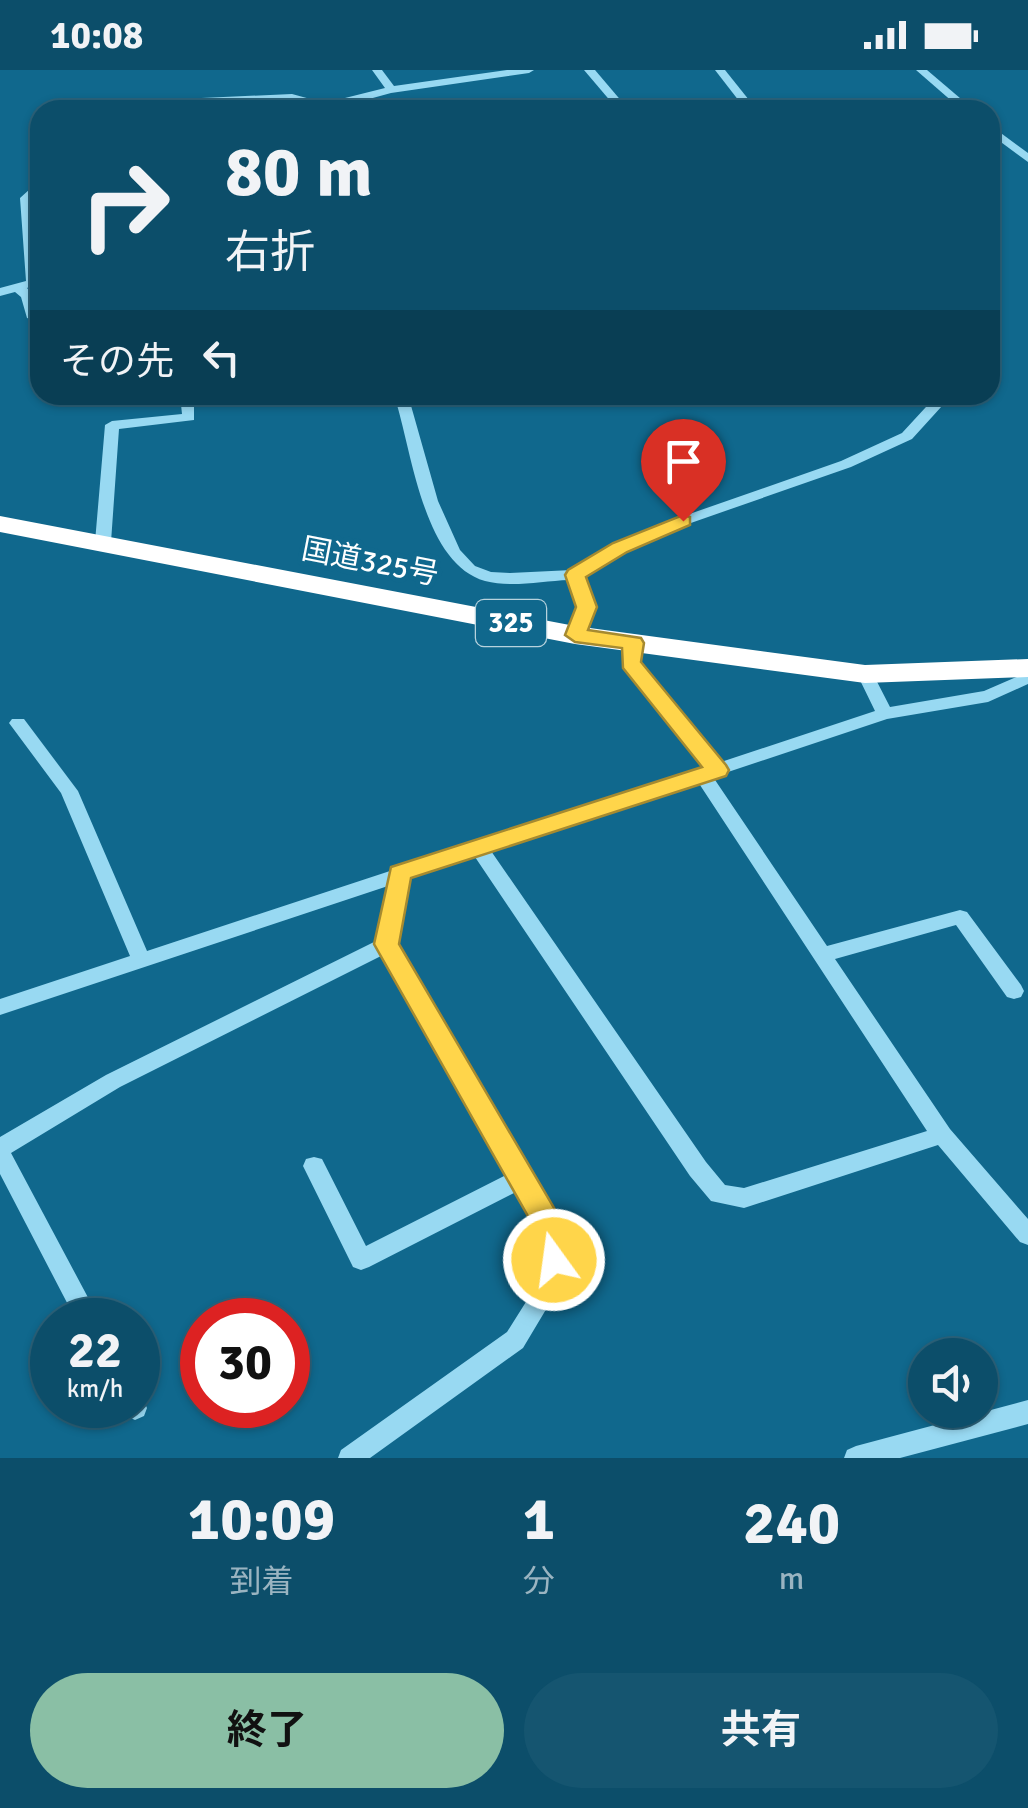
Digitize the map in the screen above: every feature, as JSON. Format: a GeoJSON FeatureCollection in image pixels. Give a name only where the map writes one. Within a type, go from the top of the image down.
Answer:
{"type":"FeatureCollection","features":[{"type":"Feature","properties":{"kind":"highway","name":"国道325号"},"geometry":{"type":"LineString","coordinates":[[0,524],[575,635],[865,674],[1028,668]]}},
{"type":"Feature","properties":{"kind":"street"},"geometry":{"type":"LineString","coordinates":[[377,70],[392,90]]}},
{"type":"Feature","properties":{"kind":"street"},"geometry":{"type":"LineString","coordinates":[[354,100],[392,90],[529,70]]}},
{"type":"Feature","properties":{"kind":"street"},"geometry":{"type":"LineString","coordinates":[[588,70],[615,100]]}},
{"type":"Feature","properties":{"kind":"street"},"geometry":{"type":"LineString","coordinates":[[720,70],[744,100]]}},
{"type":"Feature","properties":{"kind":"street"},"geometry":{"type":"LineString","coordinates":[[921,70],[957,100]]}},
{"type":"Feature","properties":{"kind":"street"},"geometry":{"type":"LineString","coordinates":[[225,100],[301,100]]}},
{"type":"Feature","properties":{"kind":"street"},"geometry":{"type":"LineString","coordinates":[[1000,136],[1028,159]]}},
{"type":"Feature","properties":{"kind":"street"},"geometry":{"type":"LineString","coordinates":[[30,194],[26,198],[30,228]]}},
{"type":"Feature","properties":{"kind":"street"},"geometry":{"type":"LineString","coordinates":[[0,292],[30,283]]}},
{"type":"Feature","properties":{"kind":"street"},"geometry":{"type":"LineString","coordinates":[[18,288],[27,295],[30,307]]}},
{"type":"Feature","properties":{"kind":"street"},"geometry":{"type":"LineString","coordinates":[[103,542],[112,425],[188,417],[187,405]]}},
{"type":"Feature","properties":{"kind":"street"},"geometry":{"type":"LineString","coordinates":[[406,405],[443,538],[460,565],[485,577],[575,575],[620,548],[683,521],[846,464],[907,436],[936,405]]}},
{"type":"Feature","properties":{"kind":"street"},"geometry":{"type":"LineString","coordinates":[[575,575],[586,607],[575,635]]}},
{"type":"Feature","properties":{"kind":"street"},"geometry":{"type":"LineString","coordinates":[[634,643],[630,663],[710,773],[822,955],[942,1135],[1019,1214],[1028,1235]]}},
{"type":"Feature","properties":{"kind":"street"},"geometry":{"type":"LineString","coordinates":[[865,674],[886,714]]}},
{"type":"Feature","properties":{"kind":"street"},"geometry":{"type":"LineString","coordinates":[[0,1007],[886,714],[988,696],[1028,678]]}},
{"type":"Feature","properties":{"kind":"street"},"geometry":{"type":"LineString","coordinates":[[18,723],[69,792],[141,960]]}},
{"type":"Feature","properties":{"kind":"street"},"geometry":{"type":"LineString","coordinates":[[479,848],[698,1169],[719,1194],[744,1198],[942,1135]]}},
{"type":"Feature","properties":{"kind":"street"},"geometry":{"type":"LineString","coordinates":[[350,1458],[516,1340],[552,1282],[557,1239],[386,944],[400,873]]}},
{"type":"Feature","properties":{"kind":"street"},"geometry":{"type":"LineString","coordinates":[[822,955],[960,917],[1014,991]]}},
{"type":"Feature","properties":{"kind":"street"},"geometry":{"type":"LineString","coordinates":[[77,1298],[0,1150],[113,1082],[386,944]]}},
{"type":"Feature","properties":{"kind":"street"},"geometry":{"type":"LineString","coordinates":[[314,1166],[360,1260],[522,1178]]}},
{"type":"Feature","properties":{"kind":"street"},"geometry":{"type":"LineString","coordinates":[[856,1458],[1028,1412]]}},
{"type":"Feature","properties":{"kind":"route"},"geometry":{"type":"LineString","coordinates":[[554,1260],[557,1239],[386,944],[400,873],[718,770],[630,663],[634,643],[575,635],[586,607],[575,575],[620,548],[683,521]]}}]}
